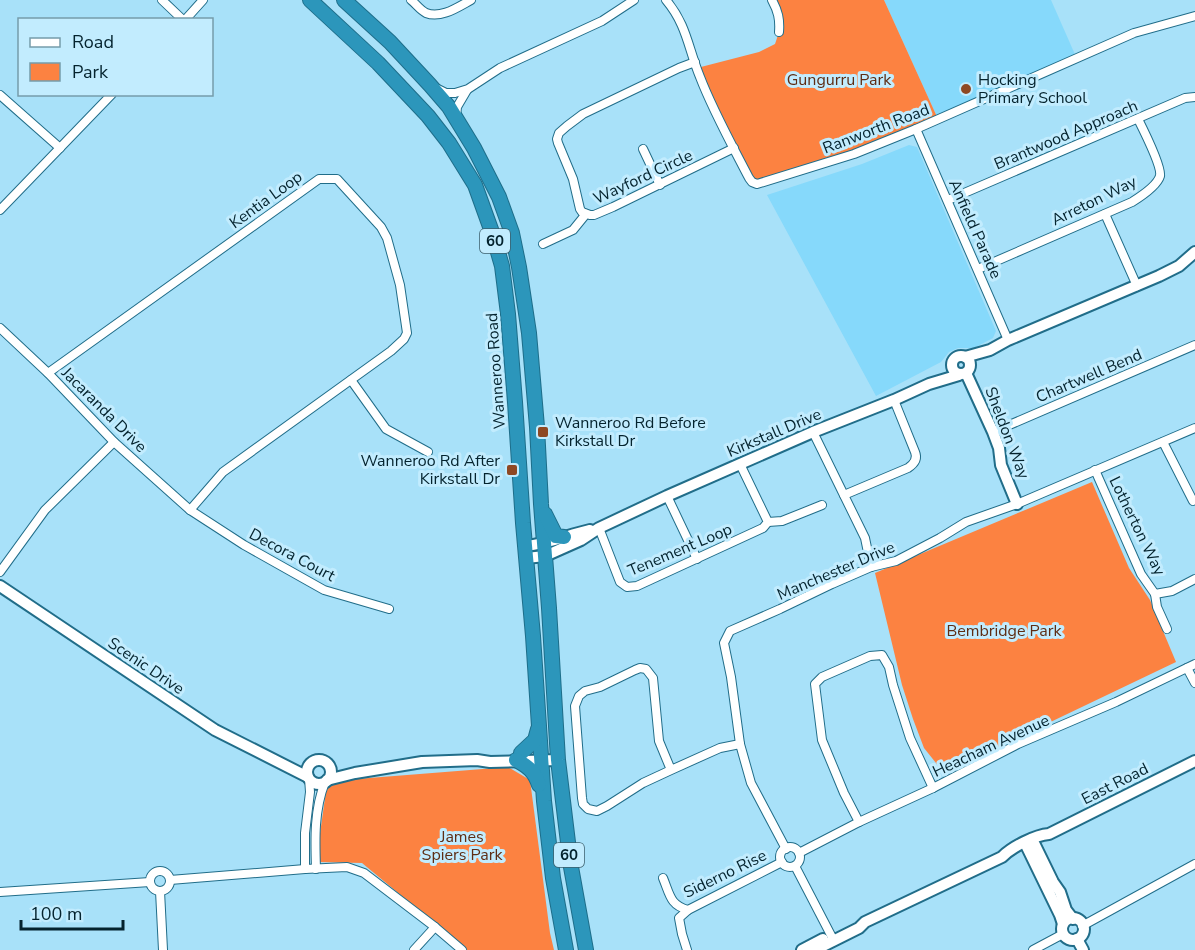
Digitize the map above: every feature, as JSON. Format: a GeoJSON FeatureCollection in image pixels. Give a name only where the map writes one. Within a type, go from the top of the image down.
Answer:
{"type":"FeatureCollection","features":[{"type":"Feature","properties":{"kind":"highway","name":"Wanneroo Road"},"geometry":{"type":"LineString","coordinates":[[310,0],[378,63],[428,116],[467,170],[480,197],[502,266],[513,369],[544,801],[553,878],[566,950]]}},
{"type":"Feature","properties":{"kind":"highway","name":"Wanneroo Road"},"geometry":{"type":"LineString","coordinates":[[344,0],[390,42],[456,117],[499,197],[512,233],[529,333],[558,755],[571,867],[586,950]]}},
{"type":"Feature","properties":{"kind":"highway"},"geometry":{"type":"LineString","coordinates":[[540,504],[556,536],[564,537]]}},
{"type":"Feature","properties":{"kind":"highway"},"geometry":{"type":"LineString","coordinates":[[539,727],[535,740],[519,757],[524,765],[535,774],[544,801]]}},
{"type":"Feature","properties":{"kind":"street"},"geometry":{"type":"LineString","coordinates":[[162,0],[182,18]]}},
{"type":"Feature","properties":{"kind":"street"},"geometry":{"type":"LineString","coordinates":[[186,18],[203,0]]}},
{"type":"Feature","properties":{"kind":"street"},"geometry":{"type":"LineString","coordinates":[[411,0],[424,12],[434,15],[445,13],[471,0]]}},
{"type":"Feature","properties":{"kind":"street"},"geometry":{"type":"LineString","coordinates":[[430,85],[446,93],[468,89],[500,69],[602,21],[634,0]]}},
{"type":"Feature","properties":{"kind":"street","name":"Ranworth Road"},"geometry":{"type":"LineString","coordinates":[[666,0],[676,11],[704,86],[734,148],[749,178],[757,184],[854,154],[1134,33],[1195,16]]}},
{"type":"Feature","properties":{"kind":"street"},"geometry":{"type":"LineString","coordinates":[[772,0],[778,10],[779,32]]}},
{"type":"Feature","properties":{"kind":"street","name":"Wayford Circle"},"geometry":{"type":"LineString","coordinates":[[695,62],[584,114],[559,133],[558,143],[573,178],[580,209],[586,214],[594,215],[734,148]]}},
{"type":"Feature","properties":{"kind":"street"},"geometry":{"type":"LineString","coordinates":[[456,117],[456,107],[468,89]]}},
{"type":"Feature","properties":{"kind":"street"},"geometry":{"type":"LineString","coordinates":[[0,95],[60,148]]}},
{"type":"Feature","properties":{"kind":"street"},"geometry":{"type":"LineString","coordinates":[[0,210],[110,96]]}},
{"type":"Feature","properties":{"kind":"street","name":"Brantwood Approach"},"geometry":{"type":"LineString","coordinates":[[948,200],[1185,98],[1195,97]]}},
{"type":"Feature","properties":{"kind":"street","name":"Arreton Way"},"geometry":{"type":"LineString","coordinates":[[978,269],[1105,214],[1141,196],[1158,181],[1159,166],[1138,118]]}},
{"type":"Feature","properties":{"kind":"street","name":"Anfield Parade"},"geometry":{"type":"LineString","coordinates":[[916,129],[1008,340]]}},
{"type":"Feature","properties":{"kind":"street"},"geometry":{"type":"LineString","coordinates":[[643,149],[660,185]]}},
{"type":"Feature","properties":{"kind":"street","name":"Kentia Loop"},"geometry":{"type":"LineString","coordinates":[[48,374],[319,179],[337,179],[381,227],[387,238],[400,285],[407,333],[391,351],[223,472],[190,510]]}},
{"type":"Feature","properties":{"kind":"street"},"geometry":{"type":"LineString","coordinates":[[543,244],[573,230],[586,214]]}},
{"type":"Feature","properties":{"kind":"street"},"geometry":{"type":"LineString","coordinates":[[1105,214],[1137,286]]}},
{"type":"Feature","properties":{"kind":"street","name":"Kirkstall Drive"},"geometry":{"type":"LineString","coordinates":[[526,552],[544,550],[581,540],[599,528],[667,496],[813,432],[929,384],[965,372],[990,350],[1008,340],[1137,286],[1179,266],[1195,252]]}},
{"type":"Feature","properties":{"kind":"street","name":"Jacaranda Drive"},"geometry":{"type":"LineString","coordinates":[[0,328],[114,442],[190,510]]}},
{"type":"Feature","properties":{"kind":"street","name":"Chartwell Bend"},"geometry":{"type":"LineString","coordinates":[[993,432],[1195,345]]}},
{"type":"Feature","properties":{"kind":"street","name":"Kirkstall Drive"},"geometry":{"type":"LineString","coordinates":[[965,357],[990,350]]}},
{"type":"Feature","properties":{"kind":"street"},"geometry":{"type":"LineString","coordinates":[[957,357],[965,357],[970,361],[965,372],[954,371],[952,365],[957,357]]}},
{"type":"Feature","properties":{"kind":"street","name":"Kirkstall Drive"},"geometry":{"type":"LineString","coordinates":[[929,384],[952,365]]}},
{"type":"Feature","properties":{"kind":"street","name":"Sheldon Way"},"geometry":{"type":"LineString","coordinates":[[965,372],[993,432],[999,448],[1001,465],[1017,504]]}},
{"type":"Feature","properties":{"kind":"street"},"geometry":{"type":"LineString","coordinates":[[351,380],[386,429],[428,452]]}},
{"type":"Feature","properties":{"kind":"street"},"geometry":{"type":"LineString","coordinates":[[844,495],[908,468],[915,462],[917,455],[894,400]]}},
{"type":"Feature","properties":{"kind":"street","name":"Manchester Drive"},"geometry":{"type":"LineString","coordinates":[[786,849],[751,783],[740,744],[724,643],[730,631],[871,567],[896,561],[966,522],[1017,504],[1195,429]]}},
{"type":"Feature","properties":{"kind":"street"},"geometry":{"type":"LineString","coordinates":[[813,432],[866,538],[871,567]]}},
{"type":"Feature","properties":{"kind":"street"},"geometry":{"type":"LineString","coordinates":[[0,572],[45,510],[114,442]]}},
{"type":"Feature","properties":{"kind":"street"},"geometry":{"type":"LineString","coordinates":[[1163,442],[1193,501]]}},
{"type":"Feature","properties":{"kind":"street"},"geometry":{"type":"LineString","coordinates":[[740,464],[768,522]]}},
{"type":"Feature","properties":{"kind":"street","name":"Lotherton Way"},"geometry":{"type":"LineString","coordinates":[[1095,470],[1141,574],[1155,594],[1157,607],[1167,629]]}},
{"type":"Feature","properties":{"kind":"street"},"geometry":{"type":"LineString","coordinates":[[667,496],[698,559]]}},
{"type":"Feature","properties":{"kind":"street","name":"Tenement Loop"},"geometry":{"type":"LineString","coordinates":[[599,528],[620,582],[627,587],[637,586],[763,528],[768,522],[782,521],[822,505]]}},
{"type":"Feature","properties":{"kind":"street","name":"Decora Court"},"geometry":{"type":"LineString","coordinates":[[190,510],[244,545],[324,590],[389,609]]}},
{"type":"Feature","properties":{"kind":"street","name":"Kirkstall Drive"},"geometry":{"type":"LineString","coordinates":[[544,550],[564,537],[599,528]]}},
{"type":"Feature","properties":{"kind":"street","name":"Lotherton Way"},"geometry":{"type":"LineString","coordinates":[[1155,594],[1172,591],[1195,579]]}},
{"type":"Feature","properties":{"kind":"street","name":"Scenic Drive"},"geometry":{"type":"LineString","coordinates":[[0,586],[215,730],[308,778]]}},
{"type":"Feature","properties":{"kind":"street"},"geometry":{"type":"LineString","coordinates":[[859,822],[822,740],[815,684],[822,677],[870,656],[882,656],[889,667],[910,738],[933,788]]}},
{"type":"Feature","properties":{"kind":"street"},"geometry":{"type":"LineString","coordinates":[[1191,666],[1195,683]]}},
{"type":"Feature","properties":{"kind":"street","name":"Heacham Avenue"},"geometry":{"type":"LineString","coordinates":[[799,853],[1018,744],[1116,702],[1191,666]]}},
{"type":"Feature","properties":{"kind":"street"},"geometry":{"type":"LineString","coordinates":[[671,770],[659,741],[653,678],[646,669],[635,670],[579,696],[575,706],[582,798],[583,804],[588,809],[597,811],[643,783],[720,748],[740,744]]}},
{"type":"Feature","properties":{"kind":"street"},"geometry":{"type":"LineString","coordinates":[[308,778],[317,784],[355,774],[422,762],[477,760],[489,755],[519,757],[558,755]]}},
{"type":"Feature","properties":{"kind":"street"},"geometry":{"type":"LineString","coordinates":[[305,869],[304,833],[310,792],[307,768],[313,761],[321,760],[355,774]]}},
{"type":"Feature","properties":{"kind":"street","name":"Scenic Drive"},"geometry":{"type":"LineString","coordinates":[[280,762],[313,761]]}},
{"type":"Feature","properties":{"kind":"street","name":"East Road"},"geometry":{"type":"LineString","coordinates":[[815,950],[857,922],[865,922],[1002,857],[1011,856],[1041,834],[1049,834],[1195,761]]}},
{"type":"Feature","properties":{"kind":"street"},"geometry":{"type":"LineString","coordinates":[[316,869],[315,834],[321,794],[331,772],[328,764]]}},
{"type":"Feature","properties":{"kind":"street"},"geometry":{"type":"LineString","coordinates":[[1030,844],[1066,926],[1068,939],[1074,940],[1082,935],[1082,926],[1078,921],[1066,926],[1033,950]]}},
{"type":"Feature","properties":{"kind":"street"},"geometry":{"type":"LineString","coordinates":[[792,848],[799,853],[800,859],[795,866],[789,867],[782,862],[781,856],[786,849],[792,848]]}},
{"type":"Feature","properties":{"kind":"street","name":"Siderno Rise"},"geometry":{"type":"LineString","coordinates":[[663,879],[672,901],[678,908],[688,910],[782,862]]}},
{"type":"Feature","properties":{"kind":"street"},"geometry":{"type":"LineString","coordinates":[[1082,926],[1195,864]]}},
{"type":"Feature","properties":{"kind":"street"},"geometry":{"type":"LineString","coordinates":[[795,866],[832,938]]}},
{"type":"Feature","properties":{"kind":"street"},"geometry":{"type":"LineString","coordinates":[[170,880],[347,867],[364,873],[462,950]]}},
{"type":"Feature","properties":{"kind":"street"},"geometry":{"type":"LineString","coordinates":[[159,871],[165,873],[170,880],[167,888],[160,891],[153,889],[150,882],[152,875],[159,871]]}},
{"type":"Feature","properties":{"kind":"street"},"geometry":{"type":"LineString","coordinates":[[0,892],[150,882]]}},
{"type":"Feature","properties":{"kind":"street"},"geometry":{"type":"LineString","coordinates":[[160,891],[163,950]]}},
{"type":"Feature","properties":{"kind":"street"},"geometry":{"type":"LineString","coordinates":[[687,950],[679,918],[688,910]]}},
{"type":"Feature","properties":{"kind":"street"},"geometry":{"type":"LineString","coordinates":[[414,950],[435,927]]}},
{"type":"Feature","properties":{"kind":"street","name":"East Road"},"geometry":{"type":"LineString","coordinates":[[802,950],[832,938]]}},
{"type":"Feature","properties":{"kind":"street"},"geometry":{"type":"LineString","coordinates":[[1077,939],[1083,950]]}},
{"type":"Feature","properties":{"kind":"shaded area","name":"Hocking Primary School"},"geometry":{"type":"Polygon","coordinates":[[[884,0],[1051,0],[1077,59],[938,119],[884,0]]]}},
{"type":"Feature","properties":{"kind":"shaded area"},"geometry":{"type":"Polygon","coordinates":[[[909,145],[917,147],[996,331],[993,338],[974,348],[958,348],[949,352],[941,362],[876,396],[767,195],[862,164],[909,145]]]}},
{"type":"Feature","properties":{"kind":"green space","name":"Gungurru Park"},"geometry":{"type":"Polygon","coordinates":[[[772,0],[884,0],[938,119],[854,154],[752,182],[697,68],[759,52],[775,44],[779,32],[772,0]]]}},
{"type":"Feature","properties":{"kind":"green space","name":"Bembridge Park"},"geometry":{"type":"Polygon","coordinates":[[[1092,482],[1129,568],[1150,600],[1176,662],[944,773],[924,748],[913,719],[902,685],[875,573],[1092,482]]]}},
{"type":"Feature","properties":{"kind":"green space","name":"James Spiers Park"},"geometry":{"type":"Polygon","coordinates":[[[508,767],[530,780],[554,950],[467,950],[362,863],[316,862],[326,791],[332,784],[344,780],[508,767]]]}},
{"type":"Feature","properties":{"kind":"place","name":"Hocking Primary School"},"geometry":{"type":"Point","coordinates":[966,89]}},
{"type":"Feature","properties":{"kind":"place","name":"Wanneroo Rd Before Kirkstall Dr"},"geometry":{"type":"Point","coordinates":[543,432]}},
{"type":"Feature","properties":{"kind":"place","name":"Wanneroo Rd After Kirkstall Dr"},"geometry":{"type":"Point","coordinates":[512,470]}}]}
